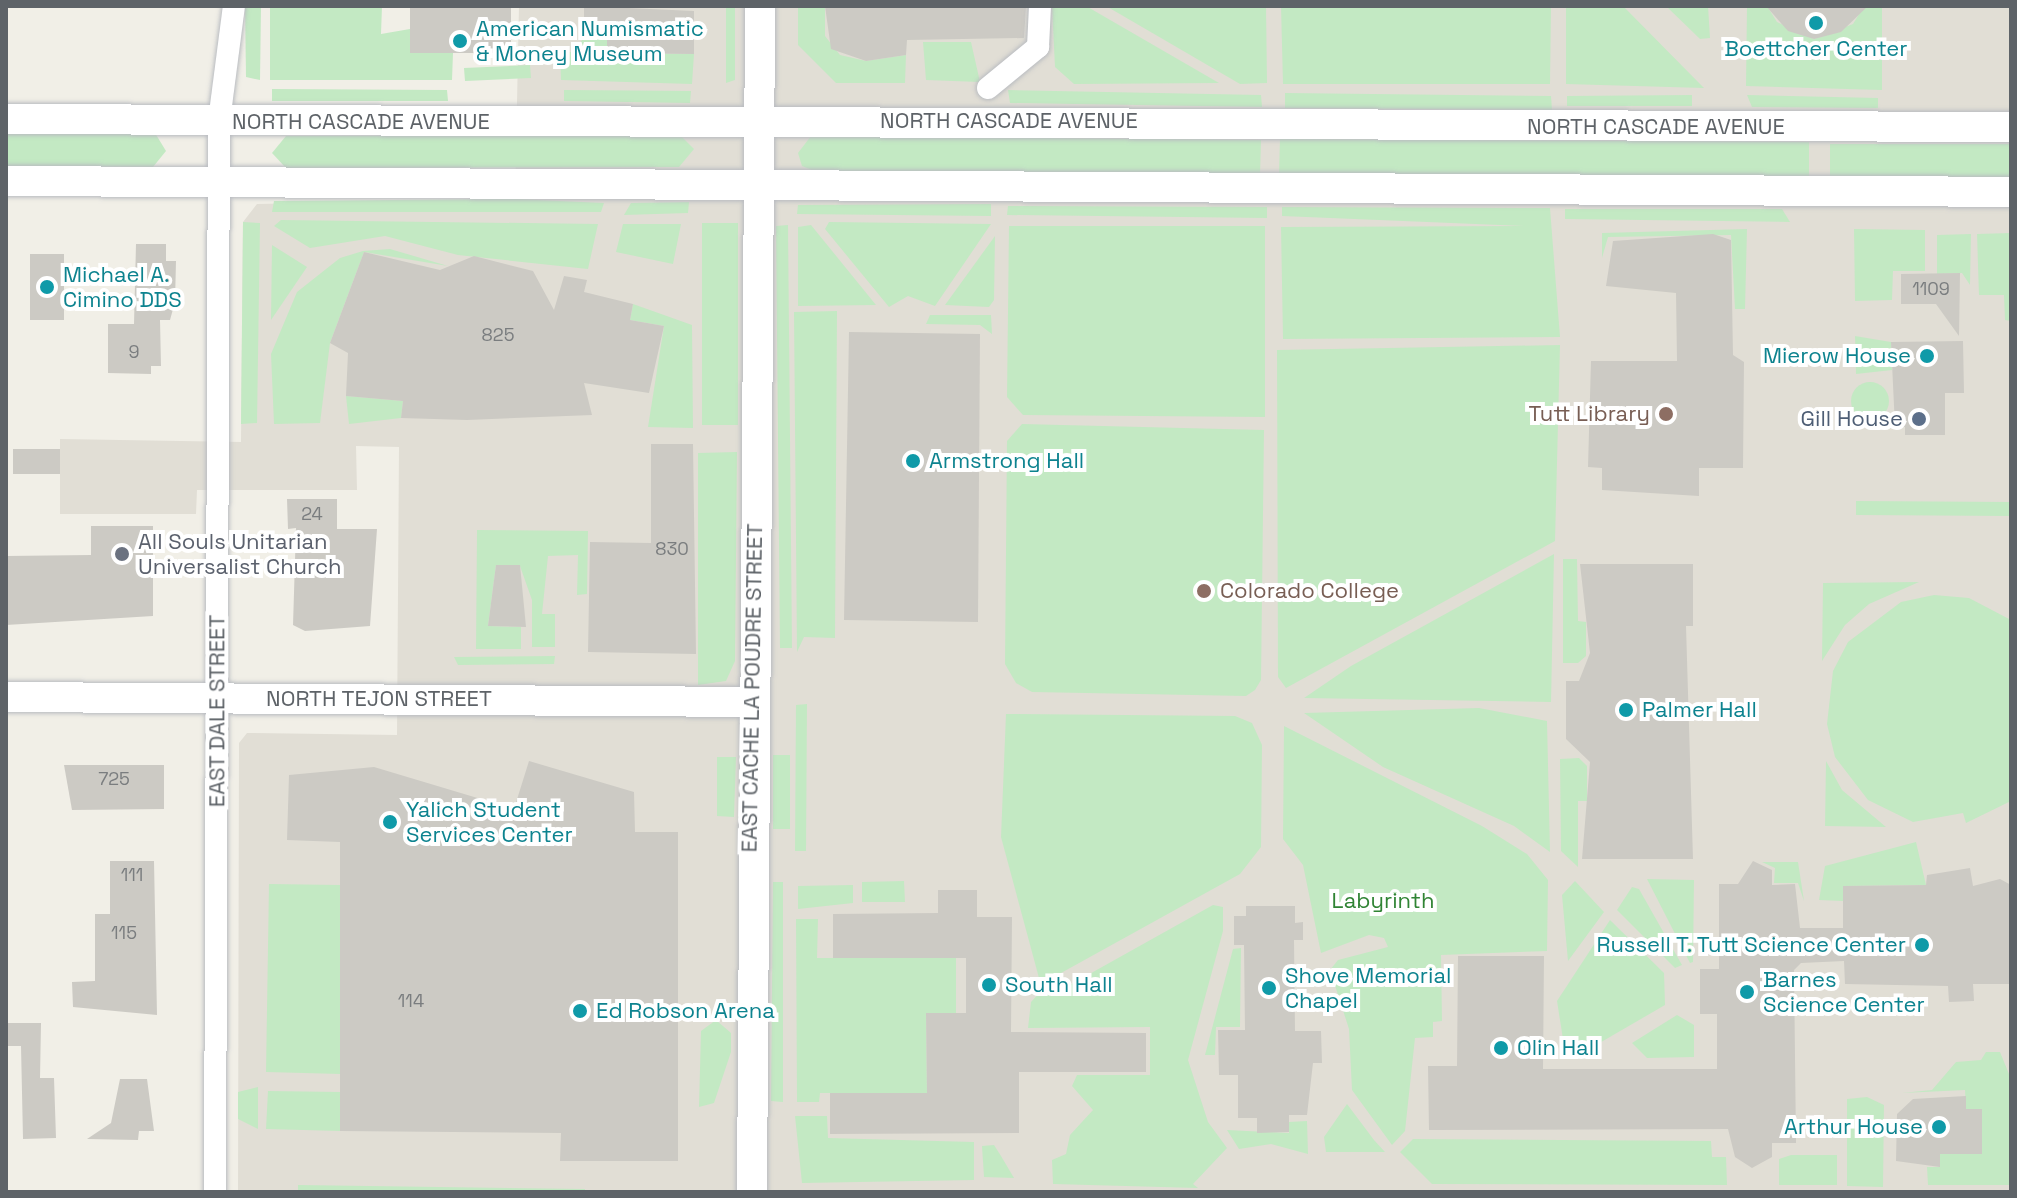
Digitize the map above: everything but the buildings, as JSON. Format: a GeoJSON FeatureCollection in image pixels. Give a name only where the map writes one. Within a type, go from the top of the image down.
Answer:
{"type":"FeatureCollection","features":[{"type":"Feature","properties":{"kind":"main road","name":"EAST CACHE LA POUDRE STREET"},"geometry":{"type":"LineString","coordinates":[[752,1192],[755,184],[760,6]]}},
{"type":"Feature","properties":{"kind":"main road","name":"NORTH CASCADE AVENUE"},"geometry":{"type":"LineString","coordinates":[[6,119],[2011,127]]}},
{"type":"Feature","properties":{"kind":"main road"},"geometry":{"type":"LineString","coordinates":[[6,181],[2011,192]]}},
{"type":"Feature","properties":{"kind":"main road","name":"NORTH TEJON STREET"},"geometry":{"type":"LineString","coordinates":[[6,697],[752,702]]}},
{"type":"Feature","properties":{"kind":"street","name":"EAST DALE STREET"},"geometry":{"type":"LineString","coordinates":[[215,1192],[219,121],[234,6]]}},
{"type":"Feature","properties":{"kind":"street"},"geometry":{"type":"LineString","coordinates":[[988,88],[1038,47],[1040,6]]}},
{"type":"Feature","properties":{"kind":"shaded area","name":"Colorado College"},"geometry":{"type":"Polygon","coordinates":[[[519,6],[2011,6],[2011,1192],[238,1192],[239,743],[247,733],[397,735],[399,447],[356,446],[357,490],[197,490],[196,514],[60,514],[60,439],[241,442],[243,222],[257,204],[515,199],[519,6]]]}},
{"type":"Feature","properties":{"kind":"green space"},"geometry":{"type":"Polygon","coordinates":[[[245,6],[261,6],[260,80],[246,77],[245,6]]]}},
{"type":"Feature","properties":{"kind":"green space"},"geometry":{"type":"Polygon","coordinates":[[[270,6],[382,6],[381,34],[410,29],[453,53],[452,80],[270,80],[270,6]]]}},
{"type":"Feature","properties":{"kind":"green space"},"geometry":{"type":"Polygon","coordinates":[[[726,6],[735,6],[735,80],[726,83],[726,6]]]}},
{"type":"Feature","properties":{"kind":"green space"},"geometry":{"type":"Polygon","coordinates":[[[798,6],[825,6],[825,36],[840,55],[866,61],[906,55],[905,83],[836,83],[798,45],[798,6]]]}},
{"type":"Feature","properties":{"kind":"green space"},"geometry":{"type":"Polygon","coordinates":[[[1052,6],[1086,6],[1219,83],[1074,84],[1055,67],[1052,6]]]}},
{"type":"Feature","properties":{"kind":"green space"},"geometry":{"type":"Polygon","coordinates":[[[1106,6],[1266,6],[1267,83],[1240,84],[1106,6]]]}},
{"type":"Feature","properties":{"kind":"green space"},"geometry":{"type":"Polygon","coordinates":[[[1281,6],[1551,6],[1550,84],[1283,84],[1281,6]]]}},
{"type":"Feature","properties":{"kind":"green space"},"geometry":{"type":"Polygon","coordinates":[[[1566,6],[1623,6],[1704,88],[1566,84],[1566,6]]]}},
{"type":"Feature","properties":{"kind":"green space"},"geometry":{"type":"Polygon","coordinates":[[[1666,6],[1708,6],[1710,38],[1700,39],[1666,6]]]}},
{"type":"Feature","properties":{"kind":"green space"},"geometry":{"type":"Polygon","coordinates":[[[1747,6],[1767,6],[1777,22],[1814,39],[1853,24],[1864,6],[1882,6],[1882,90],[1746,86],[1747,6]]]}},
{"type":"Feature","properties":{"kind":"green space"},"geometry":{"type":"Polygon","coordinates":[[[584,37],[607,37],[607,53],[694,54],[692,84],[561,80],[560,52],[574,52],[584,37]]]}},
{"type":"Feature","properties":{"kind":"green space"},"geometry":{"type":"Polygon","coordinates":[[[923,42],[971,42],[980,82],[926,80],[923,42]]]}},
{"type":"Feature","properties":{"kind":"green space"},"geometry":{"type":"Polygon","coordinates":[[[530,65],[531,78],[465,81],[464,68],[530,65]]]}},
{"type":"Feature","properties":{"kind":"green space"},"geometry":{"type":"Polygon","coordinates":[[[272,89],[447,90],[448,101],[272,101],[272,89]]]}},
{"type":"Feature","properties":{"kind":"green space"},"geometry":{"type":"Polygon","coordinates":[[[564,90],[691,91],[690,103],[564,101],[564,90]]]}},
{"type":"Feature","properties":{"kind":"green space"},"geometry":{"type":"Polygon","coordinates":[[[1008,90],[1261,95],[1262,107],[1010,103],[1008,90]]]}},
{"type":"Feature","properties":{"kind":"green space"},"geometry":{"type":"Polygon","coordinates":[[[1285,93],[1551,96],[1552,110],[1285,108],[1285,93]]]}},
{"type":"Feature","properties":{"kind":"green space"},"geometry":{"type":"Polygon","coordinates":[[[1692,95],[1692,106],[1567,106],[1567,96],[1692,95]]]}},
{"type":"Feature","properties":{"kind":"green space"},"geometry":{"type":"Polygon","coordinates":[[[1747,95],[1878,98],[1878,108],[1752,107],[1747,95]]]}},
{"type":"Feature","properties":{"kind":"green space"},"geometry":{"type":"Polygon","coordinates":[[[6,133],[155,133],[166,151],[153,167],[6,166],[6,133]]]}},
{"type":"Feature","properties":{"kind":"green space"},"geometry":{"type":"Polygon","coordinates":[[[680,135],[694,149],[679,167],[286,168],[272,153],[286,136],[680,135]]]}},
{"type":"Feature","properties":{"kind":"green space"},"geometry":{"type":"Polygon","coordinates":[[[811,136],[1261,140],[1260,175],[814,171],[802,166],[798,153],[811,136]]]}},
{"type":"Feature","properties":{"kind":"green space"},"geometry":{"type":"Polygon","coordinates":[[[1280,139],[1809,142],[1809,179],[1279,175],[1280,139]]]}},
{"type":"Feature","properties":{"kind":"green space"},"geometry":{"type":"Polygon","coordinates":[[[1830,144],[2011,144],[2011,177],[1830,177],[1830,144]]]}},
{"type":"Feature","properties":{"kind":"green space"},"geometry":{"type":"Polygon","coordinates":[[[516,199],[604,203],[601,212],[272,212],[274,201],[516,199]]]}},
{"type":"Feature","properties":{"kind":"green space"},"geometry":{"type":"Polygon","coordinates":[[[689,202],[688,213],[624,215],[631,203],[689,202]]]}},
{"type":"Feature","properties":{"kind":"green space"},"geometry":{"type":"Polygon","coordinates":[[[991,204],[991,216],[797,214],[798,205],[991,204]]]}},
{"type":"Feature","properties":{"kind":"green space"},"geometry":{"type":"Polygon","coordinates":[[[1008,206],[1267,207],[1267,218],[1007,215],[1008,206]]]}},
{"type":"Feature","properties":{"kind":"green space"},"geometry":{"type":"Polygon","coordinates":[[[1282,207],[1550,208],[1560,337],[1283,339],[1281,227],[1524,226],[1282,216],[1282,207]]]}},
{"type":"Feature","properties":{"kind":"green space"},"geometry":{"type":"Polygon","coordinates":[[[1565,209],[1782,209],[1790,222],[1565,219],[1565,209]]]}},
{"type":"Feature","properties":{"kind":"green space"},"geometry":{"type":"Polygon","coordinates":[[[281,220],[598,224],[588,269],[458,255],[385,236],[310,248],[274,226],[281,220]]]}},
{"type":"Feature","properties":{"kind":"green space"},"geometry":{"type":"Polygon","coordinates":[[[243,222],[260,223],[257,423],[241,424],[243,222]]]}},
{"type":"Feature","properties":{"kind":"green space"},"geometry":{"type":"Polygon","coordinates":[[[829,222],[991,224],[935,306],[908,296],[889,307],[825,229],[829,222]]]}},
{"type":"Feature","properties":{"kind":"green space"},"geometry":{"type":"Polygon","coordinates":[[[702,223],[738,223],[738,425],[702,425],[702,223]]]}},
{"type":"Feature","properties":{"kind":"green space"},"geometry":{"type":"Polygon","coordinates":[[[623,224],[681,224],[673,264],[616,252],[623,224]]]}},
{"type":"Feature","properties":{"kind":"green space"},"geometry":{"type":"Polygon","coordinates":[[[788,225],[792,648],[780,648],[776,226],[788,225]]]}},
{"type":"Feature","properties":{"kind":"green space"},"geometry":{"type":"Polygon","coordinates":[[[811,225],[876,305],[798,306],[798,227],[811,225]]]}},
{"type":"Feature","properties":{"kind":"green space"},"geometry":{"type":"Polygon","coordinates":[[[1009,226],[1265,226],[1265,417],[1023,415],[1007,397],[1009,226]]]}},
{"type":"Feature","properties":{"kind":"green space"},"geometry":{"type":"Polygon","coordinates":[[[1747,229],[1745,309],[1735,309],[1731,235],[1608,237],[1602,258],[1602,233],[1747,229]]]}},
{"type":"Feature","properties":{"kind":"green space"},"geometry":{"type":"Polygon","coordinates":[[[1854,229],[1925,230],[1925,271],[1893,271],[1892,300],[1855,301],[1854,229]]]}},
{"type":"Feature","properties":{"kind":"green space"},"geometry":{"type":"Polygon","coordinates":[[[2011,233],[2011,321],[2005,320],[2004,295],[1979,295],[1977,234],[2011,233]]]}},
{"type":"Feature","properties":{"kind":"green space"},"geometry":{"type":"Polygon","coordinates":[[[1971,234],[1970,285],[1962,273],[1937,274],[1937,235],[1971,234]]]}},
{"type":"Feature","properties":{"kind":"green space"},"geometry":{"type":"Polygon","coordinates":[[[995,236],[994,300],[989,307],[945,305],[995,236]]]}},
{"type":"Feature","properties":{"kind":"green space"},"geometry":{"type":"Polygon","coordinates":[[[272,245],[307,267],[271,320],[272,245]]]}},
{"type":"Feature","properties":{"kind":"green space"},"geometry":{"type":"Polygon","coordinates":[[[390,249],[448,266],[364,252],[330,343],[320,423],[274,424],[271,354],[297,292],[340,258],[363,251],[390,249]]]}},
{"type":"Feature","properties":{"kind":"green space"},"geometry":{"type":"Polygon","coordinates":[[[633,304],[692,325],[693,428],[648,427],[664,326],[630,320],[633,304]]]}},
{"type":"Feature","properties":{"kind":"green space"},"geometry":{"type":"Polygon","coordinates":[[[837,311],[835,638],[804,637],[797,652],[794,312],[837,311]]]}},
{"type":"Feature","properties":{"kind":"green space"},"geometry":{"type":"Polygon","coordinates":[[[930,315],[991,315],[992,334],[980,325],[926,324],[930,315]]]}},
{"type":"Feature","properties":{"kind":"green space"},"geometry":{"type":"Polygon","coordinates":[[[1855,336],[1891,342],[1892,370],[1856,374],[1855,336]]]}},
{"type":"Feature","properties":{"kind":"green space"},"geometry":{"type":"Polygon","coordinates":[[[1560,345],[1555,541],[1286,688],[1278,677],[1277,350],[1560,345]]]}},
{"type":"Feature","properties":{"kind":"green space"},"geometry":{"type":"Polygon","coordinates":[[[1870,382],[1883,388],[1889,401],[1883,414],[1870,420],[1857,414],[1851,401],[1857,388],[1870,382]]]}},
{"type":"Feature","properties":{"kind":"green space"},"geometry":{"type":"Polygon","coordinates":[[[346,396],[403,401],[401,418],[349,424],[346,396]]]}},
{"type":"Feature","properties":{"kind":"green space"},"geometry":{"type":"Polygon","coordinates":[[[1022,424],[1264,430],[1261,680],[1255,690],[1246,696],[1032,692],[1016,683],[1005,664],[1007,441],[1022,424]]]}},
{"type":"Feature","properties":{"kind":"green space"},"geometry":{"type":"Polygon","coordinates":[[[737,452],[735,661],[726,681],[698,685],[698,453],[737,452]]]}},
{"type":"Feature","properties":{"kind":"green space"},"geometry":{"type":"Polygon","coordinates":[[[1856,501],[2011,502],[2011,516],[1856,515],[1856,501]]]}},
{"type":"Feature","properties":{"kind":"green space"},"geometry":{"type":"Polygon","coordinates":[[[477,530],[588,531],[587,594],[577,595],[578,555],[548,556],[542,614],[555,614],[555,647],[532,647],[532,600],[520,566],[496,565],[488,626],[521,627],[521,649],[476,649],[477,530]]]}},
{"type":"Feature","properties":{"kind":"green space"},"geometry":{"type":"Polygon","coordinates":[[[1554,554],[1551,702],[1304,698],[1351,666],[1554,554]]]}},
{"type":"Feature","properties":{"kind":"green space"},"geometry":{"type":"Polygon","coordinates":[[[1563,559],[1577,559],[1578,621],[1586,622],[1586,656],[1578,663],[1563,663],[1563,559]]]}},
{"type":"Feature","properties":{"kind":"green space"},"geometry":{"type":"Polygon","coordinates":[[[1919,582],[1869,604],[1845,625],[1822,661],[1823,583],[1919,582]]]}},
{"type":"Feature","properties":{"kind":"green space"},"geometry":{"type":"Polygon","coordinates":[[[1934,595],[1969,598],[2011,620],[2011,801],[1966,823],[1963,813],[1913,822],[1868,800],[1835,757],[1827,724],[1833,671],[1848,642],[1901,602],[1934,595]]]}},
{"type":"Feature","properties":{"kind":"green space"},"geometry":{"type":"Polygon","coordinates":[[[555,656],[554,664],[458,665],[454,657],[555,656]]]}},
{"type":"Feature","properties":{"kind":"green space"},"geometry":{"type":"Polygon","coordinates":[[[807,704],[806,851],[795,851],[796,705],[807,704]]]}},
{"type":"Feature","properties":{"kind":"green space"},"geometry":{"type":"Polygon","coordinates":[[[1479,708],[1547,721],[1550,852],[1514,826],[1383,767],[1304,713],[1479,708]]]}},
{"type":"Feature","properties":{"kind":"green space"},"geometry":{"type":"Polygon","coordinates":[[[1006,714],[1235,716],[1252,723],[1262,745],[1261,847],[1240,874],[1052,978],[1039,978],[1001,837],[1006,714]]]}},
{"type":"Feature","properties":{"kind":"green space","name":"Labyrinth"},"geometry":{"type":"Polygon","coordinates":[[[1284,726],[1482,826],[1527,854],[1548,880],[1547,951],[1441,955],[1442,1021],[1433,1022],[1433,1037],[1415,1038],[1405,1131],[1392,1145],[1352,1090],[1349,1029],[1330,970],[1338,960],[1388,947],[1384,938],[1369,935],[1321,953],[1303,865],[1283,839],[1284,726]]]}},
{"type":"Feature","properties":{"kind":"green space"},"geometry":{"type":"Polygon","coordinates":[[[773,755],[790,755],[790,829],[773,829],[773,755]]]}},
{"type":"Feature","properties":{"kind":"green space"},"geometry":{"type":"Polygon","coordinates":[[[717,757],[736,757],[734,817],[717,816],[717,757]]]}},
{"type":"Feature","properties":{"kind":"green space"},"geometry":{"type":"Polygon","coordinates":[[[1579,758],[1587,766],[1587,801],[1578,801],[1578,867],[1561,851],[1560,759],[1579,758]]]}},
{"type":"Feature","properties":{"kind":"green space"},"geometry":{"type":"Polygon","coordinates":[[[1826,761],[1842,790],[1886,827],[1825,826],[1826,761]]]}},
{"type":"Feature","properties":{"kind":"green space"},"geometry":{"type":"Polygon","coordinates":[[[1916,842],[1926,885],[1844,886],[1843,901],[1819,900],[1825,866],[1916,842]]]}},
{"type":"Feature","properties":{"kind":"green space"},"geometry":{"type":"Polygon","coordinates":[[[1762,862],[1798,862],[1804,901],[1798,883],[1774,883],[1775,868],[1762,862]]]}},
{"type":"Feature","properties":{"kind":"green space"},"geometry":{"type":"Polygon","coordinates":[[[1647,879],[1694,880],[1693,962],[1690,963],[1647,879]]]}},
{"type":"Feature","properties":{"kind":"green space"},"geometry":{"type":"Polygon","coordinates":[[[904,881],[905,902],[862,902],[862,882],[904,881]]]}},
{"type":"Feature","properties":{"kind":"green space"},"geometry":{"type":"Polygon","coordinates":[[[1575,881],[1604,912],[1568,961],[1562,895],[1575,881]]]}},
{"type":"Feature","properties":{"kind":"green space"},"geometry":{"type":"Polygon","coordinates":[[[773,882],[783,882],[783,1102],[771,1101],[773,882]]]}},
{"type":"Feature","properties":{"kind":"green space"},"geometry":{"type":"Polygon","coordinates":[[[269,884],[340,885],[341,1074],[266,1072],[269,884]]]}},
{"type":"Feature","properties":{"kind":"green space"},"geometry":{"type":"Polygon","coordinates":[[[853,885],[853,903],[798,909],[798,886],[853,885]]]}},
{"type":"Feature","properties":{"kind":"green space"},"geometry":{"type":"Polygon","coordinates":[[[1632,887],[1639,889],[1682,965],[1675,968],[1617,910],[1632,887]]]}},
{"type":"Feature","properties":{"kind":"green space"},"geometry":{"type":"Polygon","coordinates":[[[1213,905],[1223,907],[1223,931],[1188,1060],[1208,1122],[1227,1148],[1193,1184],[1198,1188],[1053,1184],[1052,1160],[1066,1154],[1070,1135],[1093,1110],[1072,1086],[1077,1075],[1150,1075],[1150,1027],[1028,1028],[1031,1002],[1043,989],[1068,986],[1213,905]]]}},
{"type":"Feature","properties":{"kind":"green space"},"geometry":{"type":"Polygon","coordinates":[[[796,919],[818,919],[817,958],[956,958],[956,1013],[926,1013],[927,1093],[820,1093],[819,1102],[797,1102],[796,919]]]}},
{"type":"Feature","properties":{"kind":"green space"},"geometry":{"type":"Polygon","coordinates":[[[1610,920],[1664,973],[1665,1005],[1584,1052],[1563,1039],[1557,1001],[1610,920]]]}},
{"type":"Feature","properties":{"kind":"green space"},"geometry":{"type":"Polygon","coordinates":[[[1241,948],[1240,1027],[1216,1027],[1215,1055],[1205,1055],[1233,949],[1241,948]]]}},
{"type":"Feature","properties":{"kind":"green space"},"geometry":{"type":"Polygon","coordinates":[[[1677,1015],[1694,1025],[1694,1057],[1647,1058],[1632,1043],[1677,1015]]]}},
{"type":"Feature","properties":{"kind":"green space"},"geometry":{"type":"Polygon","coordinates":[[[716,1020],[731,1033],[731,1052],[714,1103],[699,1107],[701,1031],[716,1020]]]}},
{"type":"Feature","properties":{"kind":"green space"},"geometry":{"type":"Polygon","coordinates":[[[1986,1052],[2000,1052],[2011,1079],[2009,1185],[1928,1185],[1927,1167],[1939,1167],[1940,1154],[1982,1154],[1982,1109],[1966,1109],[1965,1090],[1902,1093],[1932,1090],[1956,1062],[1981,1060],[1986,1052]]]}},
{"type":"Feature","properties":{"kind":"green space"},"geometry":{"type":"Polygon","coordinates":[[[258,1087],[258,1129],[238,1119],[238,1092],[258,1087]]]}},
{"type":"Feature","properties":{"kind":"green space"},"geometry":{"type":"Polygon","coordinates":[[[268,1091],[340,1092],[340,1131],[266,1129],[268,1091]]]}},
{"type":"Feature","properties":{"kind":"green space"},"geometry":{"type":"Polygon","coordinates":[[[1867,1097],[1884,1105],[1883,1187],[1847,1186],[1847,1099],[1867,1097]]]}},
{"type":"Feature","properties":{"kind":"green space"},"geometry":{"type":"Polygon","coordinates":[[[1347,1104],[1385,1152],[1326,1152],[1324,1137],[1347,1104]]]}},
{"type":"Feature","properties":{"kind":"green space"},"geometry":{"type":"Polygon","coordinates":[[[795,1116],[827,1116],[828,1138],[974,1142],[974,1180],[802,1183],[795,1116]]]}},
{"type":"Feature","properties":{"kind":"green space"},"geometry":{"type":"Polygon","coordinates":[[[1307,1121],[1308,1154],[1271,1144],[1239,1149],[1227,1130],[1289,1133],[1289,1122],[1307,1121]]]}},
{"type":"Feature","properties":{"kind":"green space"},"geometry":{"type":"Polygon","coordinates":[[[1413,1139],[1711,1141],[1712,1157],[1726,1157],[1727,1185],[1432,1184],[1400,1152],[1413,1139]]]}},
{"type":"Feature","properties":{"kind":"green space"},"geometry":{"type":"Polygon","coordinates":[[[994,1145],[1014,1178],[984,1177],[982,1146],[994,1145]]]}},
{"type":"Feature","properties":{"kind":"green space"},"geometry":{"type":"Polygon","coordinates":[[[1791,1155],[1837,1155],[1837,1185],[1779,1185],[1779,1159],[1791,1155]]]}},
{"type":"Feature","properties":{"kind":"green space"},"geometry":{"type":"Polygon","coordinates":[[[298,1185],[585,1189],[585,1192],[298,1192],[298,1185]]]}},
{"type":"Feature","properties":{"kind":"place","name":"Boettcher Center"},"geometry":{"type":"Point","coordinates":[1816,23]}},
{"type":"Feature","properties":{"kind":"place","name":"American Numismatic & Money Museum"},"geometry":{"type":"Point","coordinates":[460,41]}},
{"type":"Feature","properties":{"kind":"place","name":"Michael A. Cimino DDS"},"geometry":{"type":"Point","coordinates":[47,287]}},
{"type":"Feature","properties":{"kind":"place","name":"Mierow House"},"geometry":{"type":"Point","coordinates":[1927,356]}},
{"type":"Feature","properties":{"kind":"place","name":"Tutt Library"},"geometry":{"type":"Point","coordinates":[1666,414]}},
{"type":"Feature","properties":{"kind":"place","name":"Gill House"},"geometry":{"type":"Point","coordinates":[1919,419]}},
{"type":"Feature","properties":{"kind":"place","name":"Armstrong Hall"},"geometry":{"type":"Point","coordinates":[913,461]}},
{"type":"Feature","properties":{"kind":"place","name":"All Souls Unitarian Universalist Church"},"geometry":{"type":"Point","coordinates":[122,554]}},
{"type":"Feature","properties":{"kind":"place","name":"Colorado College"},"geometry":{"type":"Point","coordinates":[1204,591]}},
{"type":"Feature","properties":{"kind":"place","name":"Palmer Hall"},"geometry":{"type":"Point","coordinates":[1626,710]}},
{"type":"Feature","properties":{"kind":"place","name":"Yalich Student Services Center"},"geometry":{"type":"Point","coordinates":[390,822]}},
{"type":"Feature","properties":{"kind":"place","name":"Russell T. Tutt Science Center"},"geometry":{"type":"Point","coordinates":[1922,945]}},
{"type":"Feature","properties":{"kind":"place","name":"South Hall"},"geometry":{"type":"Point","coordinates":[989,985]}},
{"type":"Feature","properties":{"kind":"place","name":"Shove Memorial Chapel"},"geometry":{"type":"Point","coordinates":[1269,988]}},
{"type":"Feature","properties":{"kind":"place","name":"Barnes Science Center"},"geometry":{"type":"Point","coordinates":[1747,992]}},
{"type":"Feature","properties":{"kind":"place","name":"Ed Robson Arena"},"geometry":{"type":"Point","coordinates":[580,1011]}},
{"type":"Feature","properties":{"kind":"place","name":"Olin Hall"},"geometry":{"type":"Point","coordinates":[1501,1048]}},
{"type":"Feature","properties":{"kind":"place","name":"Arthur House"},"geometry":{"type":"Point","coordinates":[1939,1127]}}]}
